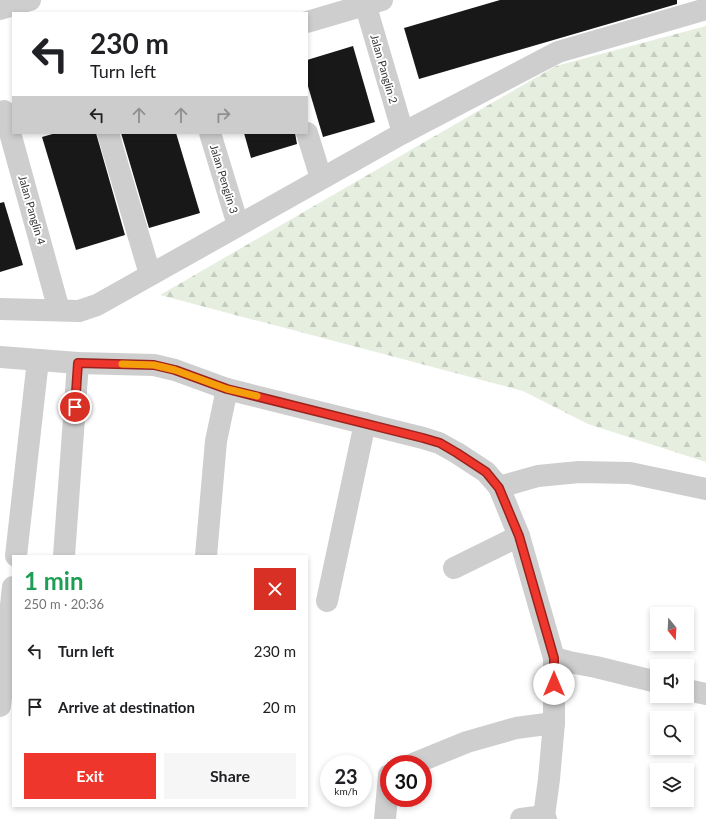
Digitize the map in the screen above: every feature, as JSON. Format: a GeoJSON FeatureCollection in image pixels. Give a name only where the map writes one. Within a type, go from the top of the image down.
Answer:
{"type":"FeatureCollection","features":[{"type":"Feature","properties":{"kind":"street"},"geometry":{"type":"LineString","coordinates":[[0,9],[30,0]]}},
{"type":"Feature","properties":{"kind":"street"},"geometry":{"type":"LineString","coordinates":[[308,22],[370,2]]}},
{"type":"Feature","properties":{"kind":"street","name":"Jalan Panglin 2"},"geometry":{"type":"LineString","coordinates":[[370,2],[403,133]]}},
{"type":"Feature","properties":{"kind":"street"},"geometry":{"type":"LineString","coordinates":[[0,309],[80,311],[97,305],[321,178],[403,133],[558,52],[683,7],[706,9]]}},
{"type":"Feature","properties":{"kind":"street","name":"Jalan Panglin 4"},"geometry":{"type":"LineString","coordinates":[[6,110],[12,133]]}},
{"type":"Feature","properties":{"kind":"street","name":"Jalan Panglin 4"},"geometry":{"type":"LineString","coordinates":[[12,134],[59,310]]}},
{"type":"Feature","properties":{"kind":"street"},"geometry":{"type":"LineString","coordinates":[[108,134],[150,274]]}},
{"type":"Feature","properties":{"kind":"street","name":"Jalan Penglin 3"},"geometry":{"type":"LineString","coordinates":[[210,134],[238,225]]}},
{"type":"Feature","properties":{"kind":"street"},"geometry":{"type":"LineString","coordinates":[[307,134],[321,178]]}},
{"type":"Feature","properties":{"kind":"street"},"geometry":{"type":"LineString","coordinates":[[0,357],[78,363],[154,365],[175,370],[227,389],[440,443],[486,472],[499,488],[519,536],[554,658],[554,723],[545,818],[521,819]]}},
{"type":"Feature","properties":{"kind":"street"},"geometry":{"type":"LineString","coordinates":[[16,555],[38,360]]}},
{"type":"Feature","properties":{"kind":"street"},"geometry":{"type":"LineString","coordinates":[[64,555],[78,363]]}},
{"type":"Feature","properties":{"kind":"street"},"geometry":{"type":"LineString","coordinates":[[206,555],[216,441],[227,389]]}},
{"type":"Feature","properties":{"kind":"street"},"geometry":{"type":"LineString","coordinates":[[327,601],[365,423]]}},
{"type":"Feature","properties":{"kind":"street"},"geometry":{"type":"LineString","coordinates":[[499,488],[538,476],[579,472],[630,473],[706,489]]}},
{"type":"Feature","properties":{"kind":"street"},"geometry":{"type":"LineString","coordinates":[[454,568],[519,536]]}},
{"type":"Feature","properties":{"kind":"street"},"geometry":{"type":"LineString","coordinates":[[0,706],[12,596]]}},
{"type":"Feature","properties":{"kind":"street"},"geometry":{"type":"LineString","coordinates":[[554,658],[596,666],[650,680]]}},
{"type":"Feature","properties":{"kind":"street"},"geometry":{"type":"LineString","coordinates":[[694,691],[706,694]]}},
{"type":"Feature","properties":{"kind":"street"},"geometry":{"type":"LineString","coordinates":[[432,756],[467,742],[516,728],[554,723]]}},
{"type":"Feature","properties":{"kind":"street"},"geometry":{"type":"LineString","coordinates":[[385,819],[386,807]]}},
{"type":"Feature","properties":{"kind":"green space"},"geometry":{"type":"Polygon","coordinates":[[[706,26],[706,462],[588,424],[523,391],[160,295],[556,66],[706,26]]]}},
{"type":"Feature","properties":{"kind":"building"},"geometry":{"type":"Polygon","coordinates":[[[500,0],[677,0],[677,4],[419,79],[404,28],[500,0]]]}},
{"type":"Feature","properties":{"kind":"building"},"geometry":{"type":"Polygon","coordinates":[[[353,46],[375,122],[323,137],[308,86],[308,60],[353,46]]]}},
{"type":"Feature","properties":{"kind":"building"},"geometry":{"type":"Polygon","coordinates":[[[52,134],[96,134],[125,235],[76,250],[42,137],[52,134]]]}},
{"type":"Feature","properties":{"kind":"building"},"geometry":{"type":"Polygon","coordinates":[[[121,134],[176,134],[200,213],[149,228],[121,134]]]}},
{"type":"Feature","properties":{"kind":"building"},"geometry":{"type":"Polygon","coordinates":[[[244,134],[295,134],[297,144],[251,158],[244,134]]]}},
{"type":"Feature","properties":{"kind":"building"},"geometry":{"type":"Polygon","coordinates":[[[4,202],[23,265],[0,272],[0,203],[4,202]]]}},
{"type":"Feature","properties":{"kind":"slow traffic"},"geometry":{"type":"LineString","coordinates":[[122,364],[154,365],[175,370],[227,389],[257,396]]}},
{"type":"Feature","properties":{"kind":"route"},"geometry":{"type":"LineString","coordinates":[[75,407],[78,363],[154,365],[175,370],[227,389],[440,443],[486,472],[499,488],[519,536],[554,658],[554,684]]}}]}
